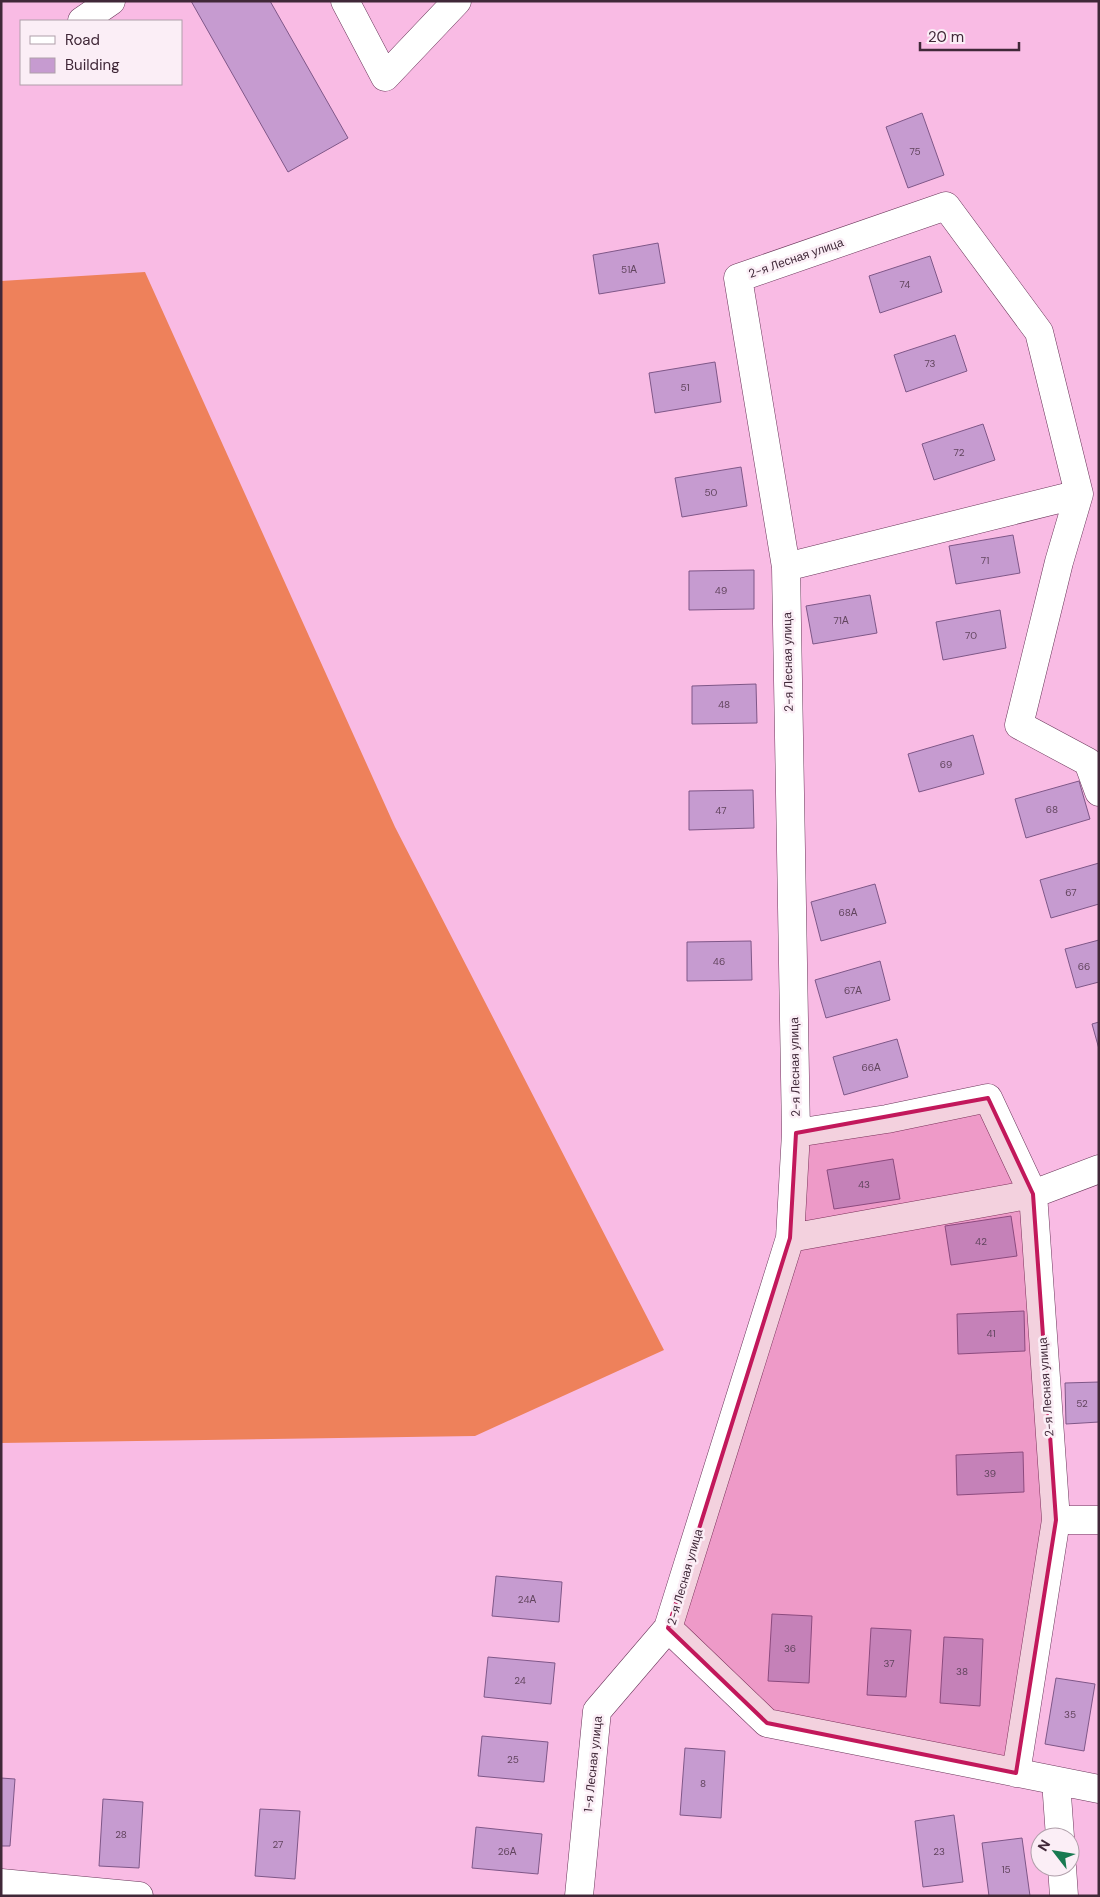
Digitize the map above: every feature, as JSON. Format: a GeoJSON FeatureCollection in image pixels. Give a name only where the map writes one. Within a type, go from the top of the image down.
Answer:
{"type":"FeatureCollection","features":[{"type":"Feature","properties":{"kind":"street"},"geometry":{"type":"LineString","coordinates":[[83,20],[111,1]]}},
{"type":"Feature","properties":{"kind":"street"},"geometry":{"type":"LineString","coordinates":[[345,1],[385,77],[457,1]]}},
{"type":"Feature","properties":{"kind":"street","name":"2-я Лесная улица"},"geometry":{"type":"LineString","coordinates":[[1079,494],[1039,332],[946,206],[738,278],[786,567],[796,1133],[790,1238],[668,1628],[767,1723],[1099,1789]]}},
{"type":"Feature","properties":{"kind":"street"},"geometry":{"type":"LineString","coordinates":[[786,567],[1079,494]]}},
{"type":"Feature","properties":{"kind":"street"},"geometry":{"type":"LineString","coordinates":[[1079,494],[1059,562],[1019,725],[1088,762],[1099,792]]}},
{"type":"Feature","properties":{"kind":"street","name":"2-я Лесная улица"},"geometry":{"type":"LineString","coordinates":[[796,1133],[888,1119],[988,1098],[1033,1194],[1056,1520],[1016,1773]]}},
{"type":"Feature","properties":{"kind":"street"},"geometry":{"type":"LineString","coordinates":[[790,1238],[1033,1194],[1099,1169]]}},
{"type":"Feature","properties":{"kind":"street"},"geometry":{"type":"LineString","coordinates":[[1056,1520],[1099,1520]]}},
{"type":"Feature","properties":{"kind":"street","name":"1-я Лесная улица"},"geometry":{"type":"LineString","coordinates":[[579,1896],[598,1711],[668,1628]]}},
{"type":"Feature","properties":{"kind":"street"},"geometry":{"type":"LineString","coordinates":[[1056,1781],[1059,1827]]}},
{"type":"Feature","properties":{"kind":"street"},"geometry":{"type":"LineString","coordinates":[[1063,1877],[1064,1896]]}},
{"type":"Feature","properties":{"kind":"street"},"geometry":{"type":"LineString","coordinates":[[1,1883],[139,1896]]}},
{"type":"Feature","properties":{"kind":"highlighted area"},"geometry":{"type":"Polygon","coordinates":[[[988,1098],[1033,1194],[1056,1520],[1016,1773],[767,1723],[668,1628],[790,1238],[796,1133],[988,1098]]]}},
{"type":"Feature","properties":{"kind":"shaded area"},"geometry":{"type":"Polygon","coordinates":[[[145,272],[395,827],[664,1350],[475,1436],[1,1443],[1,281],[145,272]]]}},
{"type":"Feature","properties":{"kind":"building"},"geometry":{"type":"Polygon","coordinates":[[[191,1],[270,1],[348,138],[288,172],[191,1]]]}},
{"type":"Feature","properties":{"kind":"building"},"geometry":{"type":"Polygon","coordinates":[[[922,113],[944,175],[908,188],[886,127],[922,113]]]}},
{"type":"Feature","properties":{"kind":"building"},"geometry":{"type":"Polygon","coordinates":[[[658,243],[665,283],[599,294],[593,255],[658,243]]]}},
{"type":"Feature","properties":{"kind":"building"},"geometry":{"type":"Polygon","coordinates":[[[930,256],[942,292],[880,313],[869,276],[930,256]]]}},
{"type":"Feature","properties":{"kind":"building"},"geometry":{"type":"Polygon","coordinates":[[[955,335],[967,371],[906,392],[894,355],[955,335]]]}},
{"type":"Feature","properties":{"kind":"building"},"geometry":{"type":"Polygon","coordinates":[[[715,362],[721,402],[655,413],[649,373],[715,362]]]}},
{"type":"Feature","properties":{"kind":"building"},"geometry":{"type":"Polygon","coordinates":[[[983,424],[995,460],[934,480],[922,444],[983,424]]]}},
{"type":"Feature","properties":{"kind":"building"},"geometry":{"type":"Polygon","coordinates":[[[741,467],[747,506],[682,517],[675,478],[741,467]]]}},
{"type":"Feature","properties":{"kind":"building"},"geometry":{"type":"Polygon","coordinates":[[[1013,535],[1020,573],[956,584],[949,546],[1013,535]]]}},
{"type":"Feature","properties":{"kind":"building"},"geometry":{"type":"Polygon","coordinates":[[[754,570],[754,609],[689,610],[689,571],[754,570]]]}},
{"type":"Feature","properties":{"kind":"building"},"geometry":{"type":"Polygon","coordinates":[[[870,595],[877,633],[813,644],[806,606],[870,595]]]}},
{"type":"Feature","properties":{"kind":"building"},"geometry":{"type":"Polygon","coordinates":[[[1000,610],[1006,648],[943,660],[936,622],[1000,610]]]}},
{"type":"Feature","properties":{"kind":"building"},"geometry":{"type":"Polygon","coordinates":[[[756,684],[757,723],[692,724],[692,686],[756,684]]]}},
{"type":"Feature","properties":{"kind":"building"},"geometry":{"type":"Polygon","coordinates":[[[973,735],[984,774],[919,792],[908,754],[973,735]]]}},
{"type":"Feature","properties":{"kind":"building"},"geometry":{"type":"Polygon","coordinates":[[[1079,781],[1090,819],[1026,838],[1015,799],[1079,781]]]}},
{"type":"Feature","properties":{"kind":"building"},"geometry":{"type":"Polygon","coordinates":[[[753,790],[754,828],[689,830],[689,791],[753,790]]]}},
{"type":"Feature","properties":{"kind":"building"},"geometry":{"type":"Polygon","coordinates":[[[1099,863],[1099,904],[1051,918],[1040,880],[1099,863]]]}},
{"type":"Feature","properties":{"kind":"building"},"geometry":{"type":"Polygon","coordinates":[[[875,884],[886,923],[821,941],[811,902],[875,884]]]}},
{"type":"Feature","properties":{"kind":"building"},"geometry":{"type":"Polygon","coordinates":[[[1099,940],[1099,982],[1076,988],[1065,949],[1099,940]]]}},
{"type":"Feature","properties":{"kind":"building"},"geometry":{"type":"Polygon","coordinates":[[[751,941],[752,980],[687,981],[687,942],[751,941]]]}},
{"type":"Feature","properties":{"kind":"building"},"geometry":{"type":"Polygon","coordinates":[[[880,961],[890,1000],[826,1018],[815,980],[880,961]]]}},
{"type":"Feature","properties":{"kind":"building"},"geometry":{"type":"Polygon","coordinates":[[[1099,1022],[1099,1049],[1092,1024],[1099,1022]]]}},
{"type":"Feature","properties":{"kind":"building"},"geometry":{"type":"Polygon","coordinates":[[[897,1039],[908,1077],[844,1095],[833,1057],[897,1039]]]}},
{"type":"Feature","properties":{"kind":"building"},"geometry":{"type":"Polygon","coordinates":[[[893,1159],[900,1199],[834,1209],[827,1170],[893,1159]]]}},
{"type":"Feature","properties":{"kind":"building"},"geometry":{"type":"Polygon","coordinates":[[[1011,1216],[1017,1256],[951,1265],[945,1226],[1011,1216]]]}},
{"type":"Feature","properties":{"kind":"building"},"geometry":{"type":"Polygon","coordinates":[[[1024,1311],[1025,1351],[958,1354],[957,1314],[1024,1311]]]}},
{"type":"Feature","properties":{"kind":"building"},"geometry":{"type":"Polygon","coordinates":[[[1099,1382],[1099,1422],[1066,1424],[1065,1383],[1099,1382]]]}},
{"type":"Feature","properties":{"kind":"building"},"geometry":{"type":"Polygon","coordinates":[[[1023,1452],[1024,1492],[957,1495],[956,1455],[1023,1452]]]}},
{"type":"Feature","properties":{"kind":"building"},"geometry":{"type":"Polygon","coordinates":[[[496,1576],[562,1582],[559,1622],[492,1616],[496,1576]]]}},
{"type":"Feature","properties":{"kind":"building"},"geometry":{"type":"Polygon","coordinates":[[[772,1614],[812,1616],[809,1683],[768,1681],[772,1614]]]}},
{"type":"Feature","properties":{"kind":"building"},"geometry":{"type":"Polygon","coordinates":[[[871,1628],[911,1630],[906,1697],[867,1695],[871,1628]]]}},
{"type":"Feature","properties":{"kind":"building"},"geometry":{"type":"Polygon","coordinates":[[[944,1637],[983,1639],[980,1706],[940,1703],[944,1637]]]}},
{"type":"Feature","properties":{"kind":"building"},"geometry":{"type":"Polygon","coordinates":[[[488,1657],[555,1663],[551,1704],[484,1697],[488,1657]]]}},
{"type":"Feature","properties":{"kind":"building"},"geometry":{"type":"Polygon","coordinates":[[[1056,1678],[1095,1684],[1084,1751],[1045,1744],[1056,1678]]]}},
{"type":"Feature","properties":{"kind":"building"},"geometry":{"type":"Polygon","coordinates":[[[482,1736],[548,1742],[544,1782],[478,1776],[482,1736]]]}},
{"type":"Feature","properties":{"kind":"building"},"geometry":{"type":"Polygon","coordinates":[[[685,1748],[725,1751],[721,1818],[680,1815],[685,1748]]]}},
{"type":"Feature","properties":{"kind":"building"},"geometry":{"type":"Polygon","coordinates":[[[1,1778],[15,1779],[10,1846],[1,1846],[1,1778]]]}},
{"type":"Feature","properties":{"kind":"building"},"geometry":{"type":"Polygon","coordinates":[[[103,1799],[143,1802],[139,1868],[99,1866],[103,1799]]]}},
{"type":"Feature","properties":{"kind":"building"},"geometry":{"type":"Polygon","coordinates":[[[260,1809],[300,1811],[295,1879],[255,1876],[260,1809]]]}},
{"type":"Feature","properties":{"kind":"building"},"geometry":{"type":"Polygon","coordinates":[[[954,1815],[963,1882],[923,1887],[915,1821],[954,1815]]]}},
{"type":"Feature","properties":{"kind":"building"},"geometry":{"type":"Polygon","coordinates":[[[476,1827],[542,1834],[538,1874],[472,1868],[476,1827]]]}},
{"type":"Feature","properties":{"kind":"building"},"geometry":{"type":"Polygon","coordinates":[[[1022,1838],[1030,1896],[989,1896],[982,1843],[1022,1838]]]}}]}
